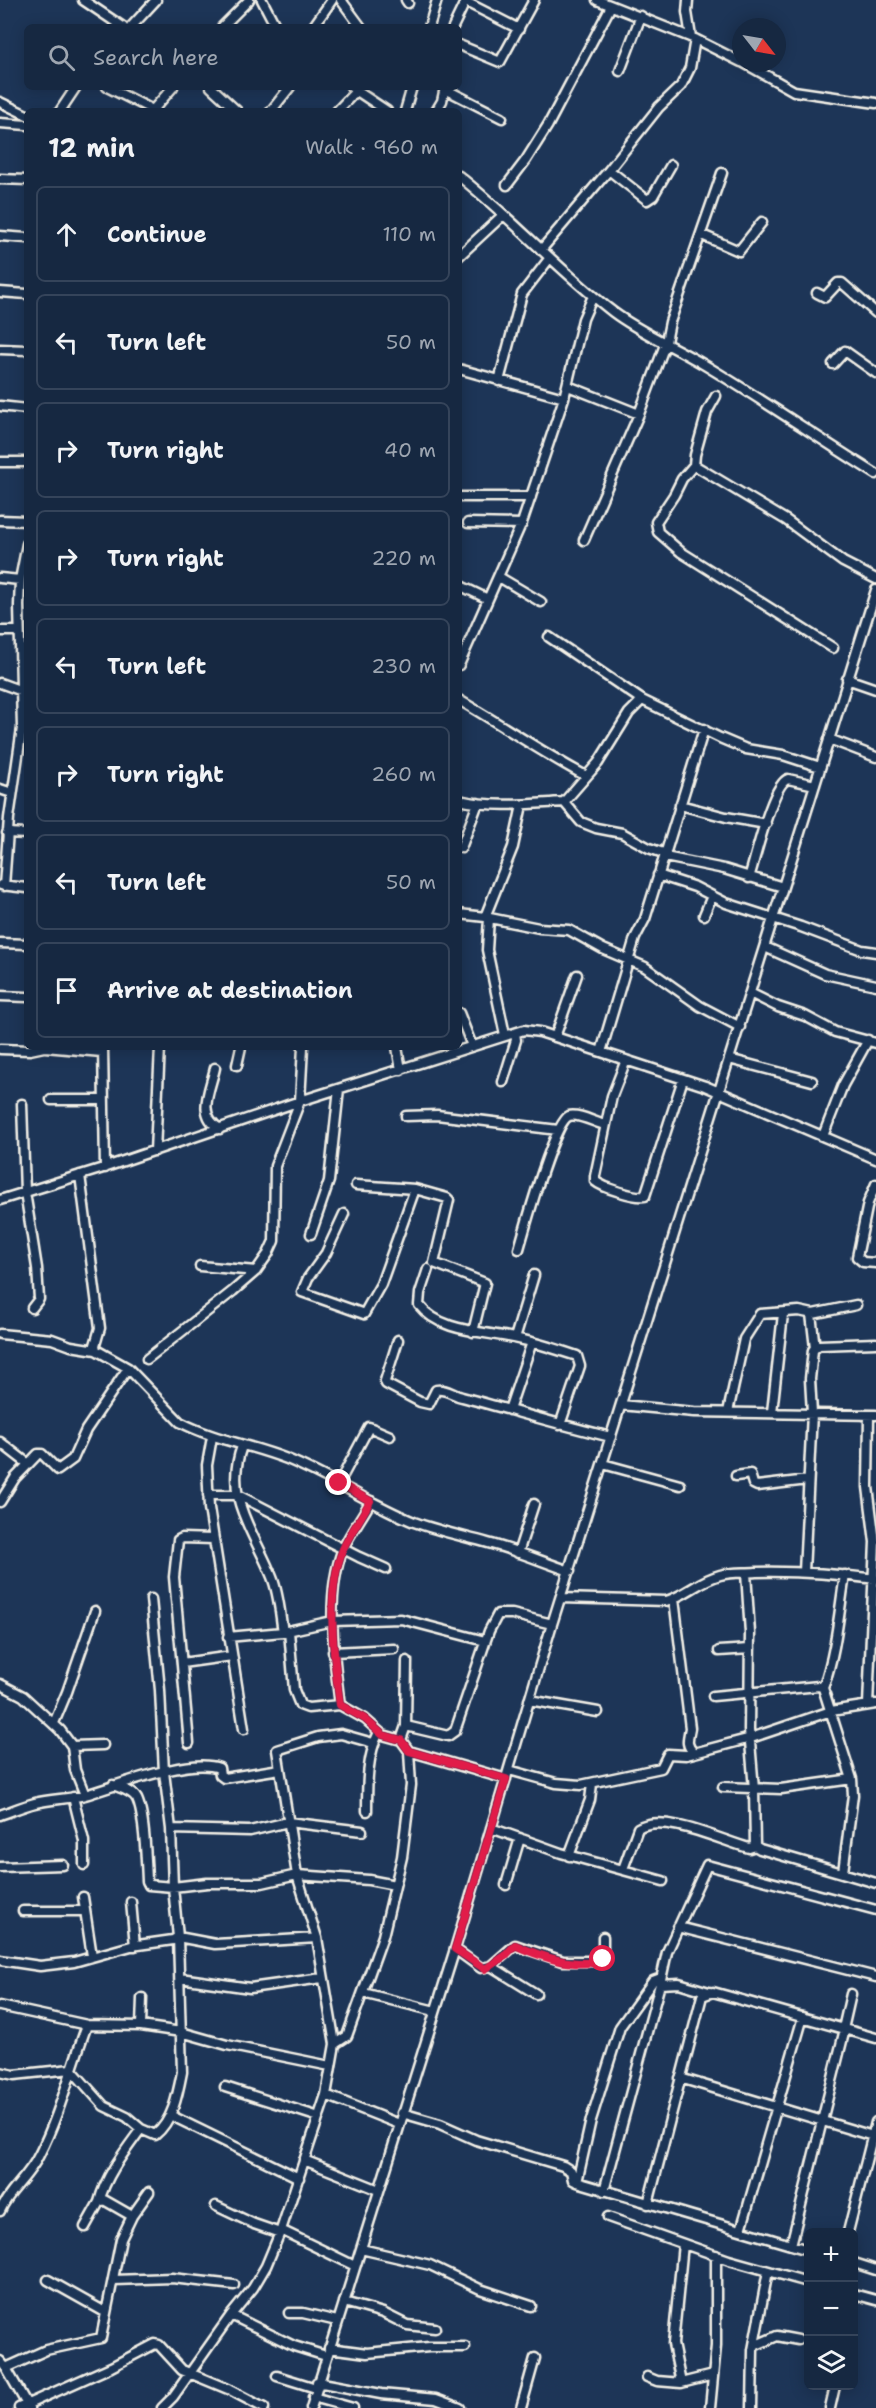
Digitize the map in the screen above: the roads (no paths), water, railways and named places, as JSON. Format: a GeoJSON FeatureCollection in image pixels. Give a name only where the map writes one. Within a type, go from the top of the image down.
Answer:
{"type":"FeatureCollection","features":[{"type":"Feature","properties":{"kind":"street"},"geometry":{"type":"LineString","coordinates":[[83,0],[119,24]]}},
{"type":"Feature","properties":{"kind":"street"},"geometry":{"type":"LineString","coordinates":[[133,24],[156,0]]}},
{"type":"Feature","properties":{"kind":"street"},"geometry":{"type":"LineString","coordinates":[[225,24],[249,0]]}},
{"type":"Feature","properties":{"kind":"street"},"geometry":{"type":"LineString","coordinates":[[262,0],[274,24]]}},
{"type":"Feature","properties":{"kind":"street"},"geometry":{"type":"LineString","coordinates":[[315,24],[332,0]]}},
{"type":"Feature","properties":{"kind":"street"},"geometry":{"type":"LineString","coordinates":[[341,0],[358,24]]}},
{"type":"Feature","properties":{"kind":"street"},"geometry":{"type":"LineString","coordinates":[[430,24],[437,0]]}},
{"type":"Feature","properties":{"kind":"street"},"geometry":{"type":"LineString","coordinates":[[462,46],[500,62],[534,0]]}},
{"type":"Feature","properties":{"kind":"street"},"geometry":{"type":"LineString","coordinates":[[597,0],[641,16],[732,57]]}},
{"type":"Feature","properties":{"kind":"street"},"geometry":{"type":"LineString","coordinates":[[541,250],[659,107],[681,86],[690,68],[693,38],[687,12],[688,0]]}},
{"type":"Feature","properties":{"kind":"street"},"geometry":{"type":"LineString","coordinates":[[454,24],[466,1],[519,29]]}},
{"type":"Feature","properties":{"kind":"street"},"geometry":{"type":"LineString","coordinates":[[507,184],[548,126],[611,6]]}},
{"type":"Feature","properties":{"kind":"street"},"geometry":{"type":"LineString","coordinates":[[620,71],[641,16]]}},
{"type":"Feature","properties":{"kind":"street"},"geometry":{"type":"LineString","coordinates":[[760,72],[794,91],[876,103]]}},
{"type":"Feature","properties":{"kind":"street"},"geometry":{"type":"LineString","coordinates":[[62,108],[74,90]]}},
{"type":"Feature","properties":{"kind":"street"},"geometry":{"type":"LineString","coordinates":[[113,90],[147,108]]}},
{"type":"Feature","properties":{"kind":"street"},"geometry":{"type":"LineString","coordinates":[[156,108],[170,90]]}},
{"type":"Feature","properties":{"kind":"street"},"geometry":{"type":"LineString","coordinates":[[214,90],[234,108]]}},
{"type":"Feature","properties":{"kind":"street"},"geometry":{"type":"LineString","coordinates":[[274,108],[288,90]]}},
{"type":"Feature","properties":{"kind":"street"},"geometry":{"type":"LineString","coordinates":[[339,108],[352,90]]}},
{"type":"Feature","properties":{"kind":"street"},"geometry":{"type":"LineString","coordinates":[[355,90],[382,108]]}},
{"type":"Feature","properties":{"kind":"street"},"geometry":{"type":"LineString","coordinates":[[406,108],[410,90]]}},
{"type":"Feature","properties":{"kind":"street"},"geometry":{"type":"LineString","coordinates":[[438,108],[445,90]]}},
{"type":"Feature","properties":{"kind":"street"},"geometry":{"type":"LineString","coordinates":[[449,90],[502,118]]}},
{"type":"Feature","properties":{"kind":"street"},"geometry":{"type":"LineString","coordinates":[[0,102],[24,114]]}},
{"type":"Feature","properties":{"kind":"street"},"geometry":{"type":"LineString","coordinates":[[0,123],[24,125]]}},
{"type":"Feature","properties":{"kind":"street"},"geometry":{"type":"LineString","coordinates":[[609,170],[647,200],[653,196],[671,165]]}},
{"type":"Feature","properties":{"kind":"street"},"geometry":{"type":"LineString","coordinates":[[584,540],[639,414],[666,342],[670,322],[722,173]]}},
{"type":"Feature","properties":{"kind":"street"},"geometry":{"type":"LineString","coordinates":[[462,178],[482,194],[549,259],[593,296],[645,334],[666,342],[876,474]]}},
{"type":"Feature","properties":{"kind":"street"},"geometry":{"type":"LineString","coordinates":[[0,179],[24,180]]}},
{"type":"Feature","properties":{"kind":"street"},"geometry":{"type":"LineString","coordinates":[[462,253],[502,215]]}},
{"type":"Feature","properties":{"kind":"street"},"geometry":{"type":"LineString","coordinates":[[702,235],[739,251],[762,222]]}},
{"type":"Feature","properties":{"kind":"street"},"geometry":{"type":"LineString","coordinates":[[0,236],[24,238]]}},
{"type":"Feature","properties":{"kind":"street"},"geometry":{"type":"LineString","coordinates":[[499,381],[522,294],[549,259]]}},
{"type":"Feature","properties":{"kind":"street"},"geometry":{"type":"LineString","coordinates":[[817,293],[825,297],[838,283],[842,283],[876,313]]}},
{"type":"Feature","properties":{"kind":"street"},"geometry":{"type":"LineString","coordinates":[[0,292],[24,294]]}},
{"type":"Feature","properties":{"kind":"street"},"geometry":{"type":"LineString","coordinates":[[462,658],[522,524],[568,386],[583,319],[593,296]]}},
{"type":"Feature","properties":{"kind":"street"},"geometry":{"type":"LineString","coordinates":[[0,349],[24,350]]}},
{"type":"Feature","properties":{"kind":"street"},"geometry":{"type":"LineString","coordinates":[[833,363],[845,351],[876,373]]}},
{"type":"Feature","properties":{"kind":"street"},"geometry":{"type":"LineString","coordinates":[[462,370],[564,398]]}},
{"type":"Feature","properties":{"kind":"street"},"geometry":{"type":"LineString","coordinates":[[568,386],[639,414]]}},
{"type":"Feature","properties":{"kind":"street"},"geometry":{"type":"LineString","coordinates":[[716,396],[707,412],[694,465],[682,479],[656,522],[658,532],[703,567],[833,648]]}},
{"type":"Feature","properties":{"kind":"street"},"geometry":{"type":"LineString","coordinates":[[0,406],[24,409]]}},
{"type":"Feature","properties":{"kind":"street"},"geometry":{"type":"LineString","coordinates":[[0,462],[24,462]]}},
{"type":"Feature","properties":{"kind":"street"},"geometry":{"type":"LineString","coordinates":[[694,465],[786,520],[843,562],[876,579]]}},
{"type":"Feature","properties":{"kind":"street"},"geometry":{"type":"LineString","coordinates":[[462,497],[531,497]]}},
{"type":"Feature","properties":{"kind":"street"},"geometry":{"type":"LineString","coordinates":[[0,520],[24,520]]}},
{"type":"Feature","properties":{"kind":"street"},"geometry":{"type":"LineString","coordinates":[[468,523],[522,524]]}},
{"type":"Feature","properties":{"kind":"street"},"geometry":{"type":"LineString","coordinates":[[24,559],[20,580],[23,615],[19,631],[22,728],[8,833],[3,845],[2,886],[24,888]]}},
{"type":"Feature","properties":{"kind":"street"},"geometry":{"type":"LineString","coordinates":[[499,577],[541,602]]}},
{"type":"Feature","properties":{"kind":"street"},"geometry":{"type":"LineString","coordinates":[[0,578],[20,580]]}},
{"type":"Feature","properties":{"kind":"street"},"geometry":{"type":"LineString","coordinates":[[462,586],[488,599]]}},
{"type":"Feature","properties":{"kind":"street"},"geometry":{"type":"LineString","coordinates":[[310,2408],[455,1949],[552,1624],[875,594]]}},
{"type":"Feature","properties":{"kind":"street"},"geometry":{"type":"LineString","coordinates":[[0,631],[19,631]]}},
{"type":"Feature","properties":{"kind":"street"},"geometry":{"type":"LineString","coordinates":[[549,637],[642,700],[746,749],[783,755],[820,767]]}},
{"type":"Feature","properties":{"kind":"street"},"geometry":{"type":"LineString","coordinates":[[847,679],[876,689]]}},
{"type":"Feature","properties":{"kind":"street"},"geometry":{"type":"LineString","coordinates":[[0,683],[22,691]]}},
{"type":"Feature","properties":{"kind":"street"},"geometry":{"type":"LineString","coordinates":[[462,800],[522,805],[564,802],[613,742],[628,713],[642,700]]}},
{"type":"Feature","properties":{"kind":"street"},"geometry":{"type":"LineString","coordinates":[[462,702],[488,716],[535,748],[586,776]]}},
{"type":"Feature","properties":{"kind":"street"},"geometry":{"type":"LineString","coordinates":[[601,1052],[635,938],[645,919],[704,729]]}},
{"type":"Feature","properties":{"kind":"street"},"geometry":{"type":"LineString","coordinates":[[829,739],[876,757]]}},
{"type":"Feature","properties":{"kind":"street"},"geometry":{"type":"LineString","coordinates":[[750,878],[769,811],[784,780],[814,785]]}},
{"type":"Feature","properties":{"kind":"street"},"geometry":{"type":"LineString","coordinates":[[0,789],[12,793]]}},
{"type":"Feature","properties":{"kind":"street"},"geometry":{"type":"LineString","coordinates":[[564,802],[581,822],[596,828],[622,833],[665,856],[724,869],[783,887]]}},
{"type":"Feature","properties":{"kind":"street"},"geometry":{"type":"LineString","coordinates":[[462,845],[478,803]]}},
{"type":"Feature","properties":{"kind":"street"},"geometry":{"type":"LineString","coordinates":[[506,1035],[488,950],[487,917],[513,847],[522,805]]}},
{"type":"Feature","properties":{"kind":"street"},"geometry":{"type":"LineString","coordinates":[[680,805],[766,824]]}},
{"type":"Feature","properties":{"kind":"street"},"geometry":{"type":"LineString","coordinates":[[8,833],[24,834]]}},
{"type":"Feature","properties":{"kind":"street"},"geometry":{"type":"LineString","coordinates":[[658,875],[862,950],[876,952]]}},
{"type":"Feature","properties":{"kind":"street"},"geometry":{"type":"LineString","coordinates":[[704,915],[712,896]]}},
{"type":"Feature","properties":{"kind":"street"},"geometry":{"type":"LineString","coordinates":[[462,914],[539,928],[569,930],[603,949],[629,958],[662,977],[700,1006],[740,1027]]}},
{"type":"Feature","properties":{"kind":"street"},"geometry":{"type":"LineString","coordinates":[[0,943],[24,944]]}},
{"type":"Feature","properties":{"kind":"street"},"geometry":{"type":"LineString","coordinates":[[765,947],[820,972],[876,985]]}},
{"type":"Feature","properties":{"kind":"street"},"geometry":{"type":"LineString","coordinates":[[555,1037],[577,975]]}},
{"type":"Feature","properties":{"kind":"street"},"geometry":{"type":"LineString","coordinates":[[750,993],[835,1032],[872,1042],[843,1085],[823,1136]]}},
{"type":"Feature","properties":{"kind":"street"},"geometry":{"type":"LineString","coordinates":[[0,996],[24,997]]}},
{"type":"Feature","properties":{"kind":"street"},"geometry":{"type":"LineString","coordinates":[[462,1021],[472,1046]]}},
{"type":"Feature","properties":{"kind":"street"},"geometry":{"type":"LineString","coordinates":[[462,1048],[524,1030],[555,1037],[684,1079],[876,1159]]}},
{"type":"Feature","properties":{"kind":"street"},"geometry":{"type":"LineString","coordinates":[[502,1082],[516,1040],[515,1033]]}},
{"type":"Feature","properties":{"kind":"street"},"geometry":{"type":"LineString","coordinates":[[0,1049],[24,1050]]}},
{"type":"Feature","properties":{"kind":"street"},"geometry":{"type":"LineString","coordinates":[[102,1050],[105,1167]]}},
{"type":"Feature","properties":{"kind":"street"},"geometry":{"type":"LineString","coordinates":[[155,1151],[160,1050]]}},
{"type":"Feature","properties":{"kind":"street"},"geometry":{"type":"LineString","coordinates":[[237,1065],[240,1050]]}},
{"type":"Feature","properties":{"kind":"street"},"geometry":{"type":"LineString","coordinates":[[147,1359],[190,1327],[256,1271],[268,1254],[274,1241],[275,1166],[300,1101],[303,1050]]}},
{"type":"Feature","properties":{"kind":"street"},"geometry":{"type":"LineString","coordinates":[[397,1050],[400,1070]]}},
{"type":"Feature","properties":{"kind":"street"},"geometry":{"type":"LineString","coordinates":[[0,1200],[400,1070],[442,1051]]}},
{"type":"Feature","properties":{"kind":"street"},"geometry":{"type":"LineString","coordinates":[[729,1059],[812,1081]]}},
{"type":"Feature","properties":{"kind":"street"},"geometry":{"type":"LineString","coordinates":[[626,1060],[612,1096],[595,1181],[599,1185],[627,1195],[644,1197],[684,1079]]}},
{"type":"Feature","properties":{"kind":"street"},"geometry":{"type":"LineString","coordinates":[[214,1068],[206,1110],[208,1120],[220,1129]]}},
{"type":"Feature","properties":{"kind":"street"},"geometry":{"type":"LineString","coordinates":[[311,1234],[329,1180],[339,1089]]}},
{"type":"Feature","properties":{"kind":"street"},"geometry":{"type":"LineString","coordinates":[[51,1100],[102,1100]]}},
{"type":"Feature","properties":{"kind":"street"},"geometry":{"type":"LineString","coordinates":[[22,1104],[26,1192],[39,1299],[32,1308]]}},
{"type":"Feature","properties":{"kind":"street"},"geometry":{"type":"LineString","coordinates":[[406,1116],[437,1115],[558,1130]]}},
{"type":"Feature","properties":{"kind":"street"},"geometry":{"type":"LineString","coordinates":[[519,1249],[558,1130],[567,1117],[572,1115],[605,1125]]}},
{"type":"Feature","properties":{"kind":"street"},"geometry":{"type":"LineString","coordinates":[[80,1175],[99,1319],[96,1350]]}},
{"type":"Feature","properties":{"kind":"street"},"geometry":{"type":"LineString","coordinates":[[876,1184],[868,1203],[857,1257],[862,1262],[876,1263]]}},
{"type":"Feature","properties":{"kind":"street"},"geometry":{"type":"LineString","coordinates":[[356,1185],[415,1189],[444,1196],[449,1200],[434,1263],[485,1283],[473,1332]]}},
{"type":"Feature","properties":{"kind":"street"},"geometry":{"type":"LineString","coordinates":[[344,1214],[326,1253],[308,1278],[302,1292],[364,1314],[381,1284],[415,1189]]}},
{"type":"Feature","properties":{"kind":"street"},"geometry":{"type":"LineString","coordinates":[[200,1266],[256,1271]]}},
{"type":"Feature","properties":{"kind":"street"},"geometry":{"type":"LineString","coordinates":[[428,1269],[420,1293],[419,1305],[424,1312],[434,1318],[473,1332],[515,1338],[577,1356],[580,1366],[560,1425]]}},
{"type":"Feature","properties":{"kind":"street"},"geometry":{"type":"LineString","coordinates":[[515,1338],[534,1275]]}},
{"type":"Feature","properties":{"kind":"street"},"geometry":{"type":"LineString","coordinates":[[728,1412],[744,1340],[760,1314],[799,1311],[811,1314],[856,1305]]}},
{"type":"Feature","properties":{"kind":"street"},"geometry":{"type":"LineString","coordinates":[[772,1412],[783,1314]]}},
{"type":"Feature","properties":{"kind":"street"},"geometry":{"type":"LineString","coordinates":[[804,1572],[812,1413],[810,1379],[814,1348],[811,1314]]}},
{"type":"Feature","properties":{"kind":"street"},"geometry":{"type":"LineString","coordinates":[[0,1334],[52,1339],[70,1346],[96,1350],[128,1368],[180,1422],[212,1437],[287,1459],[412,1521],[458,1537],[489,1543],[570,1571]]}},
{"type":"Feature","properties":{"kind":"street"},"geometry":{"type":"LineString","coordinates":[[398,1340],[386,1377],[386,1384],[426,1404],[429,1404],[438,1389],[560,1425],[611,1437]]}},
{"type":"Feature","properties":{"kind":"street"},"geometry":{"type":"LineString","coordinates":[[509,1410],[532,1342]]}},
{"type":"Feature","properties":{"kind":"street"},"geometry":{"type":"LineString","coordinates":[[814,1348],[819,1345],[849,1342],[876,1343]]}},
{"type":"Feature","properties":{"kind":"street"},"geometry":{"type":"LineString","coordinates":[[0,1502],[27,1463],[38,1454],[42,1454],[58,1470],[73,1459],[86,1430],[128,1368]]}},
{"type":"Feature","properties":{"kind":"street"},"geometry":{"type":"LineString","coordinates":[[409,1751],[508,1775],[565,1784],[592,1784],[661,1768],[668,1754],[686,1755],[751,1738],[831,1711],[872,1704],[875,1542],[868,1487],[873,1415],[694,1412],[621,1405]]}},
{"type":"Feature","properties":{"kind":"street"},"geometry":{"type":"LineString","coordinates":[[339,1483],[369,1427],[390,1436]]}},
{"type":"Feature","properties":{"kind":"street"},"geometry":{"type":"LineString","coordinates":[[212,1437],[207,1465],[208,1495],[244,1729]]}},
{"type":"Feature","properties":{"kind":"street"},"geometry":{"type":"LineString","coordinates":[[0,1442],[27,1463]]}},
{"type":"Feature","properties":{"kind":"street"},"geometry":{"type":"LineString","coordinates":[[242,1446],[236,1465],[241,1509],[273,1579],[286,1631],[294,1690],[300,1705],[308,1708],[340,1705],[365,1719],[379,1732],[401,1740],[409,1751],[410,1792],[402,1857],[383,1936],[347,2036],[334,2044]]}},
{"type":"Feature","properties":{"kind":"street"},"geometry":{"type":"LineString","coordinates":[[603,1464],[680,1485]]}},
{"type":"Feature","properties":{"kind":"street"},"geometry":{"type":"LineString","coordinates":[[736,1476],[750,1474],[753,1484],[758,1486],[808,1480]]}},
{"type":"Feature","properties":{"kind":"street"},"geometry":{"type":"LineString","coordinates":[[208,1495],[238,1495],[386,1569]]}},
{"type":"Feature","properties":{"kind":"street"},"geometry":{"type":"LineString","coordinates":[[340,1705],[333,1652],[332,1621],[337,1573],[344,1549],[370,1501]]}},
{"type":"Feature","properties":{"kind":"street"},"geometry":{"type":"LineString","coordinates":[[518,1554],[534,1504]]}},
{"type":"Feature","properties":{"kind":"street"},"geometry":{"type":"LineString","coordinates":[[189,1743],[174,1578],[178,1540],[182,1538],[213,1539]]}},
{"type":"Feature","properties":{"kind":"street"},"geometry":{"type":"LineString","coordinates":[[561,1598],[666,1601],[674,1599],[705,1580],[722,1574],[804,1572],[874,1579]]}},
{"type":"Feature","properties":{"kind":"street"},"geometry":{"type":"LineString","coordinates":[[746,1573],[755,1846]]}},
{"type":"Feature","properties":{"kind":"street"},"geometry":{"type":"LineString","coordinates":[[843,1872],[853,1795],[852,1779],[823,1688],[829,1672],[845,1575]]}},
{"type":"Feature","properties":{"kind":"street"},"geometry":{"type":"LineString","coordinates":[[71,2069],[104,2106],[127,2117],[141,2129],[155,2135],[170,2115],[182,2072],[180,1978],[171,1829],[164,1772],[160,1690],[151,1599]]}},
{"type":"Feature","properties":{"kind":"street"},"geometry":{"type":"LineString","coordinates":[[674,1599],[690,1728],[687,1742],[694,1753]]}},
{"type":"Feature","properties":{"kind":"street"},"geometry":{"type":"LineString","coordinates":[[54,1723],[65,1699],[95,1611]]}},
{"type":"Feature","properties":{"kind":"street"},"geometry":{"type":"LineString","coordinates":[[406,1726],[448,1736],[455,1731],[485,1641],[498,1614],[552,1624]]}},
{"type":"Feature","properties":{"kind":"street"},"geometry":{"type":"LineString","coordinates":[[228,1636],[286,1631],[332,1621],[401,1618],[485,1641]]}},
{"type":"Feature","properties":{"kind":"street"},"geometry":{"type":"LineString","coordinates":[[333,1652],[394,1649]]}},
{"type":"Feature","properties":{"kind":"street"},"geometry":{"type":"LineString","coordinates":[[719,1651],[750,1649]]}},
{"type":"Feature","properties":{"kind":"street"},"geometry":{"type":"LineString","coordinates":[[182,1663],[232,1656]]}},
{"type":"Feature","properties":{"kind":"street"},"geometry":{"type":"LineString","coordinates":[[401,1740],[406,1726],[407,1661]]}},
{"type":"Feature","properties":{"kind":"street"},"geometry":{"type":"LineString","coordinates":[[0,1684],[22,1696],[54,1723],[72,1746],[75,1770],[85,1795]]}},
{"type":"Feature","properties":{"kind":"street"},"geometry":{"type":"LineString","coordinates":[[713,1696],[819,1686],[823,1688]]}},
{"type":"Feature","properties":{"kind":"street"},"geometry":{"type":"LineString","coordinates":[[529,1700],[598,1712]]}},
{"type":"Feature","properties":{"kind":"street"},"geometry":{"type":"LineString","coordinates":[[367,1811],[367,1785],[373,1743],[379,1732]]}},
{"type":"Feature","properties":{"kind":"street"},"geometry":{"type":"LineString","coordinates":[[162,2408],[253,2288],[266,2266],[281,2231],[326,2095],[334,2044],[317,1938],[297,1875],[278,1749],[306,1740],[341,1734],[373,1743]]}},
{"type":"Feature","properties":{"kind":"street"},"geometry":{"type":"LineString","coordinates":[[72,1746],[103,1745]]}},
{"type":"Feature","properties":{"kind":"street"},"geometry":{"type":"LineString","coordinates":[[0,1815],[31,1804],[85,1795],[112,1785],[191,1767],[219,1768],[220,1775],[224,1778],[280,1769]]}},
{"type":"Feature","properties":{"kind":"street"},"geometry":{"type":"LineString","coordinates":[[723,1786],[781,1789],[852,1779]]}},
{"type":"Feature","properties":{"kind":"street"},"geometry":{"type":"LineString","coordinates":[[569,1856],[590,1800],[592,1784]]}},
{"type":"Feature","properties":{"kind":"street"},"geometry":{"type":"LineString","coordinates":[[112,1785],[126,1790],[137,1799],[143,1831],[147,1881],[150,1885],[173,1887],[207,1883],[261,1883],[297,1875],[369,1880],[394,1885]]}},
{"type":"Feature","properties":{"kind":"street"},"geometry":{"type":"LineString","coordinates":[[73,1797],[84,1841],[84,1865]]}},
{"type":"Feature","properties":{"kind":"street"},"geometry":{"type":"LineString","coordinates":[[171,1829],[250,1831],[288,1822],[362,1831]]}},
{"type":"Feature","properties":{"kind":"street"},"geometry":{"type":"LineString","coordinates":[[623,1869],[638,1828],[642,1825],[661,1824],[685,1828],[749,1848],[755,1846],[876,1882]]}},
{"type":"Feature","properties":{"kind":"street"},"geometry":{"type":"LineString","coordinates":[[491,1828],[569,1856],[663,1881]]}},
{"type":"Feature","properties":{"kind":"street"},"geometry":{"type":"LineString","coordinates":[[506,1885],[520,1838]]}},
{"type":"Feature","properties":{"kind":"street"},"geometry":{"type":"LineString","coordinates":[[0,1867],[63,1865]]}},
{"type":"Feature","properties":{"kind":"street"},"geometry":{"type":"LineString","coordinates":[[604,2191],[667,1952],[707,1865],[876,1910]]}},
{"type":"Feature","properties":{"kind":"street"},"geometry":{"type":"LineString","coordinates":[[83,1897],[92,1956]]}},
{"type":"Feature","properties":{"kind":"street"},"geometry":{"type":"LineString","coordinates":[[131,1902],[135,1946]]}},
{"type":"Feature","properties":{"kind":"street"},"geometry":{"type":"LineString","coordinates":[[23,1911],[84,1911]]}},
{"type":"Feature","properties":{"kind":"street"},"geometry":{"type":"LineString","coordinates":[[678,1927],[876,1977]]}},
{"type":"Feature","properties":{"kind":"street"},"geometry":{"type":"LineString","coordinates":[[0,1960],[40,1966],[74,1962],[178,1937],[215,1944],[317,1938]]}},
{"type":"Feature","properties":{"kind":"street"},"geometry":{"type":"LineString","coordinates":[[455,1949],[482,1968],[491,1966],[515,1945],[563,1961],[598,1961],[603,1959],[603,1937]]}},
{"type":"Feature","properties":{"kind":"street"},"geometry":{"type":"LineString","coordinates":[[491,1966],[536,1994]]}},
{"type":"Feature","properties":{"kind":"street"},"geometry":{"type":"LineString","coordinates":[[180,1978],[250,1988],[322,1978]]}},
{"type":"Feature","properties":{"kind":"street"},"geometry":{"type":"LineString","coordinates":[[577,2182],[591,2120],[620,2027],[653,1981],[679,1983],[876,2038]]}},
{"type":"Feature","properties":{"kind":"street"},"geometry":{"type":"LineString","coordinates":[[648,2204],[702,1996],[709,1992]]}},
{"type":"Feature","properties":{"kind":"street"},"geometry":{"type":"LineString","coordinates":[[363,1993],[435,2011]]}},
{"type":"Feature","properties":{"kind":"street"},"geometry":{"type":"LineString","coordinates":[[791,2245],[844,2029],[850,1994]]}},
{"type":"Feature","properties":{"kind":"street"},"geometry":{"type":"LineString","coordinates":[[141,2026],[142,1998]]}},
{"type":"Feature","properties":{"kind":"street"},"geometry":{"type":"LineString","coordinates":[[0,2006],[87,2025],[141,2026],[181,2032],[227,2045],[330,2066]]}},
{"type":"Feature","properties":{"kind":"street"},"geometry":{"type":"LineString","coordinates":[[741,2230],[803,2018]]}},
{"type":"Feature","properties":{"kind":"street"},"geometry":{"type":"LineString","coordinates":[[0,2211],[4,2201],[32,2170],[47,2140],[87,2025]]}},
{"type":"Feature","properties":{"kind":"street"},"geometry":{"type":"LineString","coordinates":[[0,2072],[14,2075],[71,2069]]}},
{"type":"Feature","properties":{"kind":"street"},"geometry":{"type":"LineString","coordinates":[[680,2078],[874,2137]]}},
{"type":"Feature","properties":{"kind":"street"},"geometry":{"type":"LineString","coordinates":[[225,2086],[319,2117]]}},
{"type":"Feature","properties":{"kind":"street"},"geometry":{"type":"LineString","coordinates":[[326,2095],[399,2124]]}},
{"type":"Feature","properties":{"kind":"street"},"geometry":{"type":"LineString","coordinates":[[402,2112],[441,2124],[476,2140],[563,2166],[568,2168],[573,2180],[577,2182],[804,2249]]}},
{"type":"Feature","properties":{"kind":"street"},"geometry":{"type":"LineString","coordinates":[[170,2115],[299,2178]]}},
{"type":"Feature","properties":{"kind":"street"},"geometry":{"type":"LineString","coordinates":[[849,2228],[876,2122]]}},
{"type":"Feature","properties":{"kind":"street"},"geometry":{"type":"LineString","coordinates":[[85,2228],[112,2172],[141,2129]]}},
{"type":"Feature","properties":{"kind":"street"},"geometry":{"type":"LineString","coordinates":[[304,2160],[379,2190]]}},
{"type":"Feature","properties":{"kind":"street"},"geometry":{"type":"LineString","coordinates":[[149,2192],[132,2216],[117,2250],[114,2280],[101,2338],[46,2350],[3,2364],[26,2407],[155,2344],[159,2345],[182,2370],[228,2388],[264,2408]]}},
{"type":"Feature","properties":{"kind":"street"},"geometry":{"type":"LineString","coordinates":[[99,2202],[104,2200],[132,2216]]}},
{"type":"Feature","properties":{"kind":"street"},"geometry":{"type":"LineString","coordinates":[[216,2206],[254,2224],[281,2231],[355,2266]]}},
{"type":"Feature","properties":{"kind":"street"},"geometry":{"type":"LineString","coordinates":[[608,2217],[716,2255],[804,2281]]}},
{"type":"Feature","properties":{"kind":"street"},"geometry":{"type":"LineString","coordinates":[[681,2383],[673,2344],[683,2244]]}},
{"type":"Feature","properties":{"kind":"street"},"geometry":{"type":"LineString","coordinates":[[361,2249],[430,2265],[480,2289],[531,2306]]}},
{"type":"Feature","properties":{"kind":"street"},"geometry":{"type":"LineString","coordinates":[[710,2408],[716,2346],[716,2255]]}},
{"type":"Feature","properties":{"kind":"street"},"geometry":{"type":"LineString","coordinates":[[858,2264],[876,2270]]}},
{"type":"Feature","properties":{"kind":"street"},"geometry":{"type":"LineString","coordinates":[[752,2408],[754,2346],[768,2271]]}},
{"type":"Feature","properties":{"kind":"street"},"geometry":{"type":"LineString","coordinates":[[114,2280],[172,2278],[234,2285]]}},
{"type":"Feature","properties":{"kind":"street"},"geometry":{"type":"LineString","coordinates":[[48,2280],[105,2312]]}},
{"type":"Feature","properties":{"kind":"street"},"geometry":{"type":"LineString","coordinates":[[858,2295],[876,2300]]}},
{"type":"Feature","properties":{"kind":"street"},"geometry":{"type":"LineString","coordinates":[[344,2302],[383,2313],[407,2325],[435,2328]]}},
{"type":"Feature","properties":{"kind":"street"},"geometry":{"type":"LineString","coordinates":[[290,2313],[303,2313],[337,2321]]}},
{"type":"Feature","properties":{"kind":"street"},"geometry":{"type":"LineString","coordinates":[[231,2315],[294,2346],[328,2352],[367,2353],[429,2347],[465,2347]]}},
{"type":"Feature","properties":{"kind":"street"},"geometry":{"type":"LineString","coordinates":[[754,2346],[777,2336],[798,2340]]}},
{"type":"Feature","properties":{"kind":"street"},"geometry":{"type":"LineString","coordinates":[[521,2408],[535,2358]]}},
{"type":"Feature","properties":{"kind":"street"},"geometry":{"type":"LineString","coordinates":[[647,2377],[657,2381],[681,2383],[713,2375]]}},
{"type":"Feature","properties":{"kind":"street"},"geometry":{"type":"LineString","coordinates":[[277,2376],[316,2385],[436,2399],[460,2408]]}},
{"type":"Feature","properties":{"kind":"street"},"geometry":{"type":"LineString","coordinates":[[830,2408],[834,2390]]}},
{"type":"Feature","properties":{"kind":"street"},"geometry":{"type":"LineString","coordinates":[[313,2397],[353,2408]]}}]}
